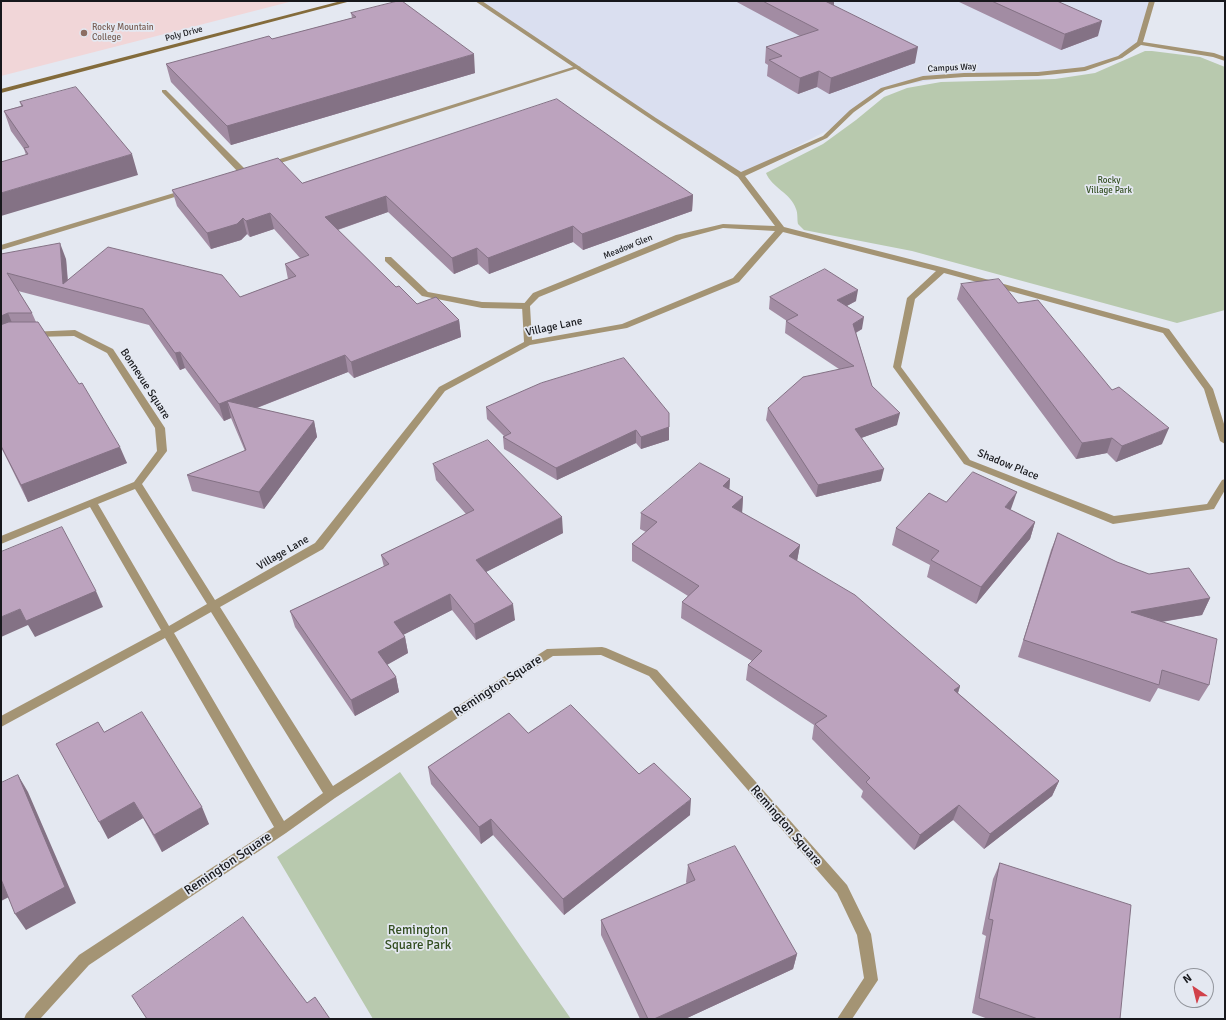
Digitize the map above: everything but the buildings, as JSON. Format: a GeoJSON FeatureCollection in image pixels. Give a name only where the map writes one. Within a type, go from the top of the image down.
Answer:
{"type":"FeatureCollection","features":[{"type":"Feature","properties":{"kind":"street","name":"Poly Drive"},"geometry":{"type":"LineString","coordinates":[[1,91],[348,1]]}},
{"type":"Feature","properties":{"kind":"street"},"geometry":{"type":"LineString","coordinates":[[478,1],[654,119],[741,174],[781,229],[942,270],[1166,331],[1208,389],[1225,441]]}},
{"type":"Feature","properties":{"kind":"street"},"geometry":{"type":"LineString","coordinates":[[1152,1],[1140,43],[1214,55],[1225,59]]}},
{"type":"Feature","properties":{"kind":"street","name":"Campus Way"},"geometry":{"type":"LineString","coordinates":[[741,174],[825,137],[852,111],[883,89],[923,78],[1038,74],[1085,69],[1120,57],[1140,43]]}},
{"type":"Feature","properties":{"kind":"street"},"geometry":{"type":"LineString","coordinates":[[164,91],[247,171],[578,67]]}},
{"type":"Feature","properties":{"kind":"street"},"geometry":{"type":"LineString","coordinates":[[1,248],[192,190]]}},
{"type":"Feature","properties":{"kind":"street","name":"Meadow Glen"},"geometry":{"type":"LineString","coordinates":[[526,306],[536,294],[679,237],[723,226],[781,229]]}},
{"type":"Feature","properties":{"kind":"street","name":"Village Lane"},"geometry":{"type":"LineString","coordinates":[[1,722],[167,632],[319,546],[442,388],[528,343],[624,326],[736,280],[781,229]]}},
{"type":"Feature","properties":{"kind":"street"},"geometry":{"type":"LineString","coordinates":[[388,259],[425,294],[482,305],[526,306],[528,343]]}},
{"type":"Feature","properties":{"kind":"street","name":"Shadow Place"},"geometry":{"type":"LineString","coordinates":[[942,270],[911,298],[897,367],[967,462],[1113,520],[1210,507],[1225,482]]}},
{"type":"Feature","properties":{"kind":"street","name":"Bonnevue Square"},"geometry":{"type":"LineString","coordinates":[[1,540],[137,484],[162,451],[160,428],[110,351],[75,333],[23,334]]}},
{"type":"Feature","properties":{"kind":"street"},"geometry":{"type":"LineString","coordinates":[[137,484],[331,794]]}},
{"type":"Feature","properties":{"kind":"street"},"geometry":{"type":"LineString","coordinates":[[92,503],[282,829]]}},
{"type":"Feature","properties":{"kind":"street","name":"Remington Square"},"geometry":{"type":"LineString","coordinates":[[31,1019],[84,960],[282,829],[331,794],[551,652],[602,651],[652,673],[842,889],[864,934],[871,980],[844,1019]]}},
{"type":"Feature","properties":{"kind":"shaded area","name":"Rocky Mountain College"},"geometry":{"type":"Polygon","coordinates":[[[1,1],[293,1],[1,76],[1,1]]]}},
{"type":"Feature","properties":{"kind":"shaded area"},"geometry":{"type":"Polygon","coordinates":[[[478,1],[1150,1],[1140,43],[1120,57],[1085,69],[1023,74],[948,77],[883,89],[836,126],[741,175],[478,1]]]}},
{"type":"Feature","properties":{"kind":"green space","name":"Rocky Village Park"},"geometry":{"type":"Polygon","coordinates":[[[1145,51],[1200,57],[1225,67],[1225,310],[1177,323],[912,251],[804,230],[798,224],[797,211],[794,203],[773,183],[766,173],[823,144],[884,97],[907,88],[941,82],[1055,79],[1095,73],[1145,51]]]}},
{"type":"Feature","properties":{"kind":"green space","name":"Remington Square Park"},"geometry":{"type":"Polygon","coordinates":[[[400,772],[571,1019],[373,1019],[277,857],[400,772]]]}},
{"type":"Feature","properties":{"kind":"place","name":"Rocky Mountain College"},"geometry":{"type":"Point","coordinates":[84,33]}}]}
